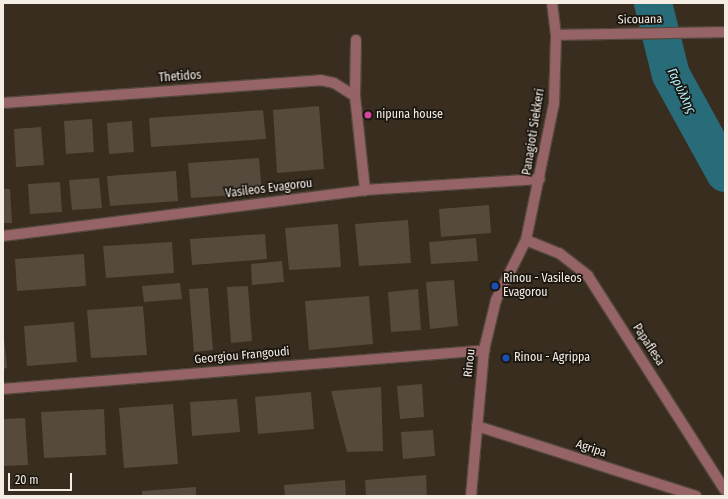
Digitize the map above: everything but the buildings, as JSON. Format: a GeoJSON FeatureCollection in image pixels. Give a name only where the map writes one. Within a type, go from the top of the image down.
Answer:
{"type":"FeatureCollection","features":[{"type":"Feature","properties":{"kind":"street","name":"Panagioti Siekkeri"},"geometry":{"type":"LineString","coordinates":[[526,240],[540,179],[554,104],[556,35],[552,3]]}},
{"type":"Feature","properties":{"kind":"street","name":"Sicouana"},"geometry":{"type":"LineString","coordinates":[[556,35],[635,32],[723,32]]}},
{"type":"Feature","properties":{"kind":"street"},"geometry":{"type":"LineString","coordinates":[[356,40],[355,96],[365,190]]}},
{"type":"Feature","properties":{"kind":"street","name":"Thetidos"},"geometry":{"type":"LineString","coordinates":[[3,103],[320,80],[334,83],[355,96]]}},
{"type":"Feature","properties":{"kind":"street","name":"Vasileos Evagorou"},"geometry":{"type":"LineString","coordinates":[[3,236],[365,190],[540,179]]}},
{"type":"Feature","properties":{"kind":"street","name":"Rinou"},"geometry":{"type":"LineString","coordinates":[[471,496],[484,350],[496,300],[526,240]]}},
{"type":"Feature","properties":{"kind":"street","name":"Papaflesa"},"geometry":{"type":"LineString","coordinates":[[526,240],[559,253],[588,276],[725,490]]}},
{"type":"Feature","properties":{"kind":"street","name":"Georgiou Frangoudi"},"geometry":{"type":"LineString","coordinates":[[3,389],[484,350]]}},
{"type":"Feature","properties":{"kind":"street","name":"Agripa"},"geometry":{"type":"LineString","coordinates":[[477,426],[696,496]]}},
{"type":"Feature","properties":{"kind":"waterway","name":"Γαρύλλης"},"geometry":{"type":"LineString","coordinates":[[653,3],[671,75],[725,173]]}},
{"type":"Feature","properties":{"kind":"place","name":"nipuna house"},"geometry":{"type":"Point","coordinates":[368,115]}},
{"type":"Feature","properties":{"kind":"place","name":"Rinou - Vasileos Evagorou"},"geometry":{"type":"Point","coordinates":[495,286]}},
{"type":"Feature","properties":{"kind":"place","name":"Rinou - Agrippa"},"geometry":{"type":"Point","coordinates":[506,358]}}]}
